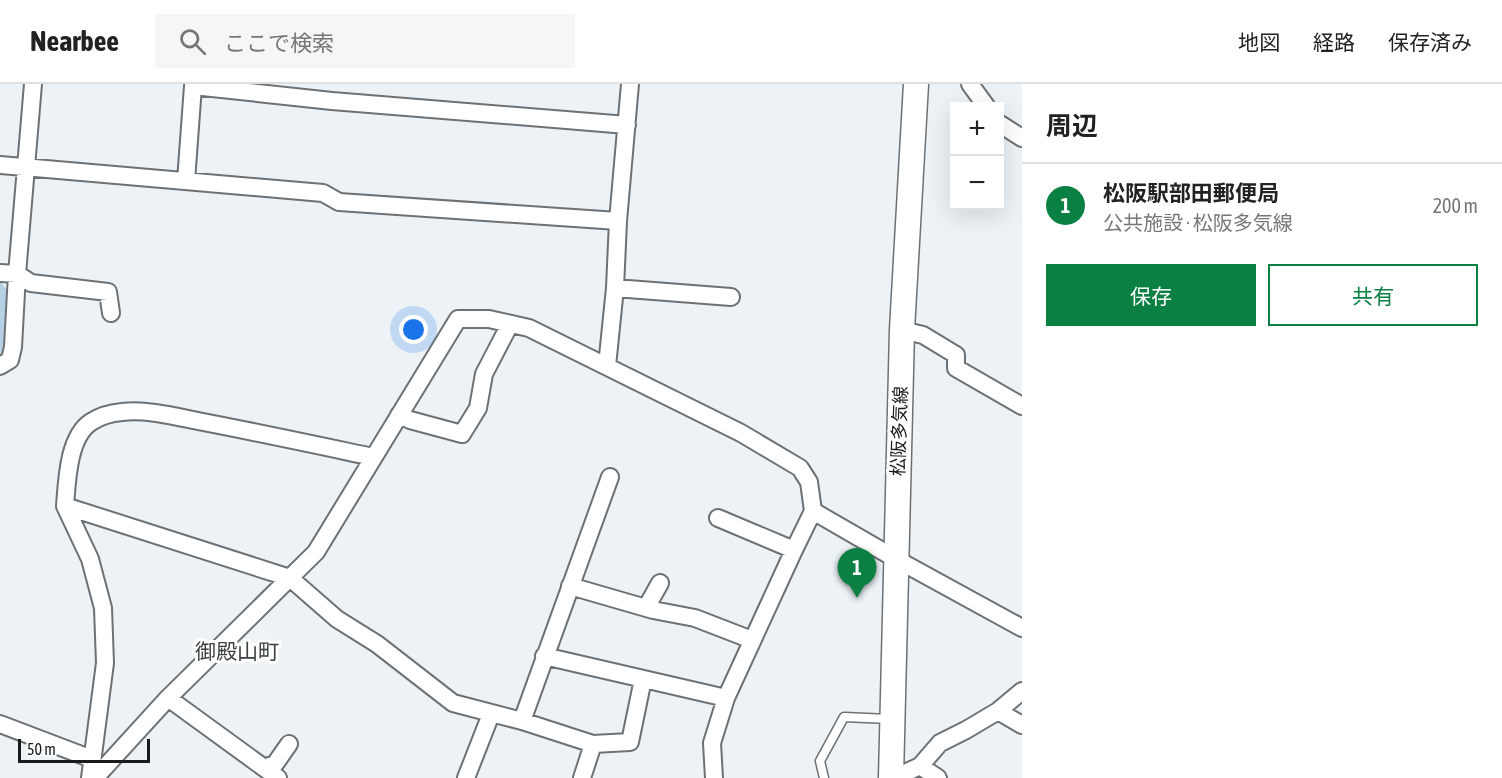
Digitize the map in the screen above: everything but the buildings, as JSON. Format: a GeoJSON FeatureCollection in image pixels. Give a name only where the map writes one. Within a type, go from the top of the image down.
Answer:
{"type":"FeatureCollection","features":[{"type":"Feature","properties":{"kind":"main road","name":"松阪多気線"},"geometry":{"type":"LineString","coordinates":[[892,778],[902,330],[916,84]]}},
{"type":"Feature","properties":{"kind":"street"},"geometry":{"type":"LineString","coordinates":[[0,366],[10,360],[13,346],[33,84]]}},
{"type":"Feature","properties":{"kind":"street"},"geometry":{"type":"LineString","coordinates":[[607,366],[630,84]]}},
{"type":"Feature","properties":{"kind":"street"},"geometry":{"type":"LineString","coordinates":[[970,84],[983,102]]}},
{"type":"Feature","properties":{"kind":"street"},"geometry":{"type":"LineString","coordinates":[[186,181],[193,87],[343,102],[627,125]]}},
{"type":"Feature","properties":{"kind":"street"},"geometry":{"type":"LineString","coordinates":[[0,165],[323,193],[339,202],[618,221]]}},
{"type":"Feature","properties":{"kind":"street"},"geometry":{"type":"LineString","coordinates":[[0,273],[17,274],[31,283],[108,292],[111,313]]}},
{"type":"Feature","properties":{"kind":"street"},"geometry":{"type":"LineString","coordinates":[[615,288],[731,297]]}},
{"type":"Feature","properties":{"kind":"street"},"geometry":{"type":"LineString","coordinates":[[95,778],[168,698],[316,552],[458,319],[489,319],[529,328],[741,433],[800,468],[809,483],[813,511],[726,698],[712,743],[714,778]]}},
{"type":"Feature","properties":{"kind":"street"},"geometry":{"type":"LineString","coordinates":[[399,415],[462,434],[478,408],[483,374],[510,324]]}},
{"type":"Feature","properties":{"kind":"street"},"geometry":{"type":"LineString","coordinates":[[902,330],[923,335],[956,355],[956,368],[1022,406]]}},
{"type":"Feature","properties":{"kind":"street"},"geometry":{"type":"LineString","coordinates":[[90,778],[105,663],[103,608],[90,559],[65,506],[67,473],[78,436],[90,422],[107,414],[123,411],[153,413],[269,434],[373,457]]}},
{"type":"Feature","properties":{"kind":"street"},"geometry":{"type":"LineString","coordinates":[[522,722],[610,477]]}},
{"type":"Feature","properties":{"kind":"street"},"geometry":{"type":"LineString","coordinates":[[65,506],[290,578],[337,619],[377,644],[453,703],[593,744],[630,742],[643,679]]}},
{"type":"Feature","properties":{"kind":"street"},"geometry":{"type":"LineString","coordinates":[[813,511],[1022,628]]}},
{"type":"Feature","properties":{"kind":"street"},"geometry":{"type":"LineString","coordinates":[[718,518],[794,550]]}},
{"type":"Feature","properties":{"kind":"street"},"geometry":{"type":"LineString","coordinates":[[646,608],[660,583]]}},
{"type":"Feature","properties":{"kind":"street"},"geometry":{"type":"LineString","coordinates":[[570,586],[646,608],[695,618],[752,640]]}},
{"type":"Feature","properties":{"kind":"street"},"geometry":{"type":"LineString","coordinates":[[544,656],[726,698]]}},
{"type":"Feature","properties":{"kind":"street"},"geometry":{"type":"LineString","coordinates":[[892,778],[920,766],[940,743],[998,711],[1022,691]]}},
{"type":"Feature","properties":{"kind":"street"},"geometry":{"type":"LineString","coordinates":[[168,698],[271,773],[289,744]]}},
{"type":"Feature","properties":{"kind":"street"},"geometry":{"type":"LineString","coordinates":[[998,711],[1022,725]]}},
{"type":"Feature","properties":{"kind":"street"},"geometry":{"type":"LineString","coordinates":[[466,778],[490,714]]}},
{"type":"Feature","properties":{"kind":"street"},"geometry":{"type":"LineString","coordinates":[[0,723],[92,759]]}},
{"type":"Feature","properties":{"kind":"street"},"geometry":{"type":"LineString","coordinates":[[582,778],[593,744]]}},
{"type":"Feature","properties":{"kind":"street"},"geometry":{"type":"LineString","coordinates":[[920,766],[938,778]]}},
{"type":"Feature","properties":{"kind":"lane"},"geometry":{"type":"LineString","coordinates":[[824,778],[820,761],[844,717],[893,719]]}},
{"type":"Feature","properties":{"kind":"shaded area"},"geometry":{"type":"Polygon","coordinates":[[[0,281],[8,291],[5,353],[0,359],[0,281]]]}},
{"type":"Feature","properties":{"kind":"place","name":"松阪駅部田郵便局"},"geometry":{"type":"Point","coordinates":[857,598]}},
{"type":"Feature","properties":{"kind":"district","name":"御殿山町"},"geometry":{"type":"Point","coordinates":[237,651]}}]}
